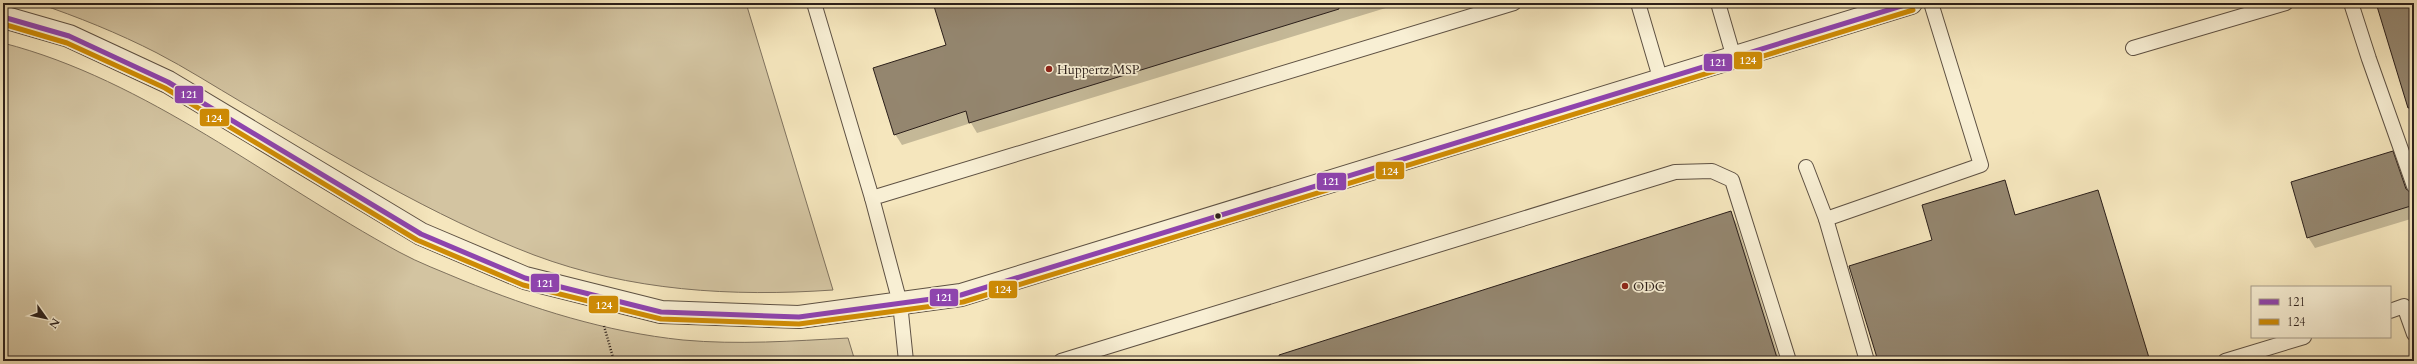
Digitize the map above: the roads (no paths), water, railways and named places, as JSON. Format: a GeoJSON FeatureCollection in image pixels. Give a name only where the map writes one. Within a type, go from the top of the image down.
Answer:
{"type":"FeatureCollection","features":[{"type":"Feature","properties":{"kind":"street"},"geometry":{"type":"LineString","coordinates":[[3,18],[69,36],[168,82],[421,234],[525,278],[661,312],[799,317],[961,295],[1912,3]]}},
{"type":"Feature","properties":{"kind":"lane"},"geometry":{"type":"LineString","coordinates":[[814,3],[872,198],[900,303],[906,361]]}},
{"type":"Feature","properties":{"kind":"lane"},"geometry":{"type":"LineString","coordinates":[[872,198],[1514,3]]}},
{"type":"Feature","properties":{"kind":"lane"},"geometry":{"type":"LineString","coordinates":[[1638,3],[1661,81]]}},
{"type":"Feature","properties":{"kind":"lane"},"geometry":{"type":"LineString","coordinates":[[1718,3],[1734,58]]}},
{"type":"Feature","properties":{"kind":"lane"},"geometry":{"type":"LineString","coordinates":[[1826,219],[1981,165],[1931,3]]}},
{"type":"Feature","properties":{"kind":"lane"},"geometry":{"type":"LineString","coordinates":[[2133,48],[2286,3]]}},
{"type":"Feature","properties":{"kind":"lane"},"geometry":{"type":"LineString","coordinates":[[2351,3],[2368,59],[2414,186]]}},
{"type":"Feature","properties":{"kind":"lane"},"geometry":{"type":"LineString","coordinates":[[1806,167],[1826,219],[1867,361]]}},
{"type":"Feature","properties":{"kind":"lane"},"geometry":{"type":"LineString","coordinates":[[1061,361],[1675,172],[1712,171],[1732,180],[1789,361]]}},
{"type":"Feature","properties":{"kind":"lane"},"geometry":{"type":"LineString","coordinates":[[2391,310],[2404,306],[2413,329]]}},
{"type":"Feature","properties":{"kind":"lane"},"geometry":{"type":"LineString","coordinates":[[2225,361],[2301,338]]}},
{"type":"Feature","properties":{"kind":"place","name":"Huppertz MSP"},"geometry":{"type":"Point","coordinates":[1049,69]}},
{"type":"Feature","properties":{"kind":"place","name":"ODC"},"geometry":{"type":"Point","coordinates":[1625,286]}}]}
